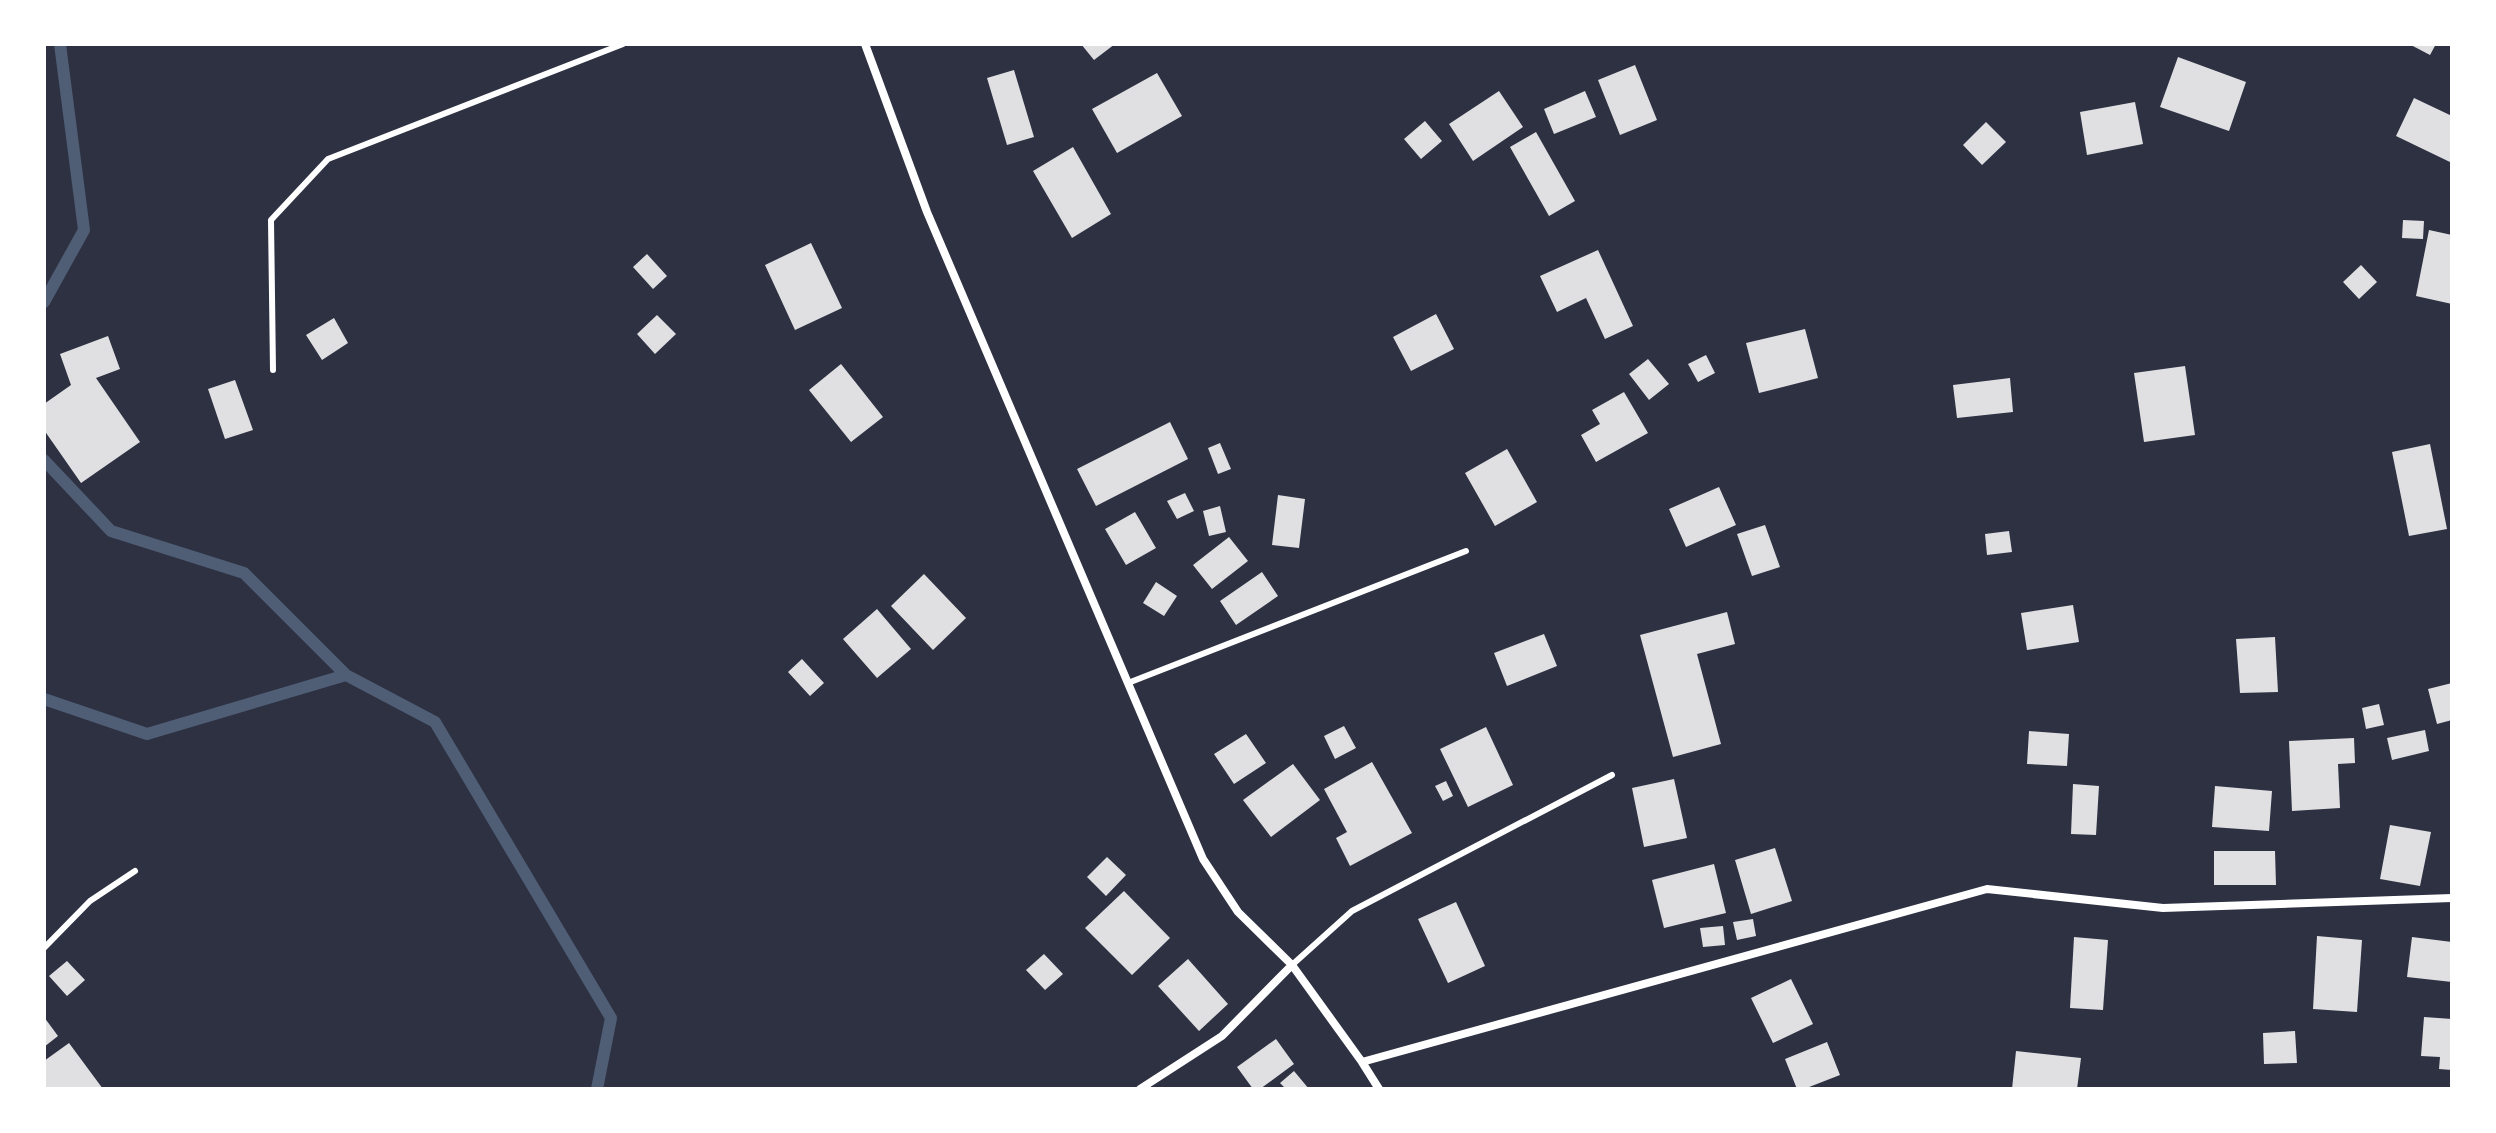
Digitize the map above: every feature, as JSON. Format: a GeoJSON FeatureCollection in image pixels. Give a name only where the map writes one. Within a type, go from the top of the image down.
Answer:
{"type":"FeatureCollection","features":[{"type":"Feature","properties":{"kind":"street"},"geometry":{"type":"LineString","coordinates":[[865,44],[927,212],[1203,859],[1238,912],[1292,965],[1379,1089]]}},
{"type":"Feature","properties":{"kind":"street"},"geometry":{"type":"LineString","coordinates":[[1362,1062],[1987,889],[2163,908],[2452,898]]}},
{"type":"Feature","properties":{"kind":"street"},"geometry":{"type":"LineString","coordinates":[[1140,1089],[1222,1036],[1292,965]]}},
{"type":"Feature","properties":{"kind":"lane"},"geometry":{"type":"LineString","coordinates":[[273,370],[271,220],[328,159],[623,44]]}},
{"type":"Feature","properties":{"kind":"lane"},"geometry":{"type":"LineString","coordinates":[[1128,683],[1466,551]]}},
{"type":"Feature","properties":{"kind":"lane"},"geometry":{"type":"LineString","coordinates":[[1292,965],[1352,911],[1612,775]]}},
{"type":"Feature","properties":{"kind":"lane"},"geometry":{"type":"LineString","coordinates":[[44,948],[90,901],[135,871]]}},
{"type":"Feature","properties":{"kind":"building"},"geometry":{"type":"Polygon","coordinates":[[[1081,44],[1115,44],[1094,60],[1081,44]]]}},
{"type":"Feature","properties":{"kind":"building"},"geometry":{"type":"Polygon","coordinates":[[[2409,44],[2436,44],[2430,55],[2409,44]]]}},
{"type":"Feature","properties":{"kind":"building"},"geometry":{"type":"Polygon","coordinates":[[[2178,57],[2246,82],[2229,131],[2160,107],[2178,57]]]}},
{"type":"Feature","properties":{"kind":"building"},"geometry":{"type":"Polygon","coordinates":[[[1635,65],[1657,120],[1620,135],[1598,80],[1635,65]]]}},
{"type":"Feature","properties":{"kind":"building"},"geometry":{"type":"Polygon","coordinates":[[[1014,70],[1034,137],[1007,145],[987,78],[1014,70]]]}},
{"type":"Feature","properties":{"kind":"building"},"geometry":{"type":"Polygon","coordinates":[[[1157,73],[1182,116],[1117,153],[1092,109],[1157,73]]]}},
{"type":"Feature","properties":{"kind":"building"},"geometry":{"type":"Polygon","coordinates":[[[1499,91],[1523,127],[1473,161],[1449,124],[1499,91]]]}},
{"type":"Feature","properties":{"kind":"building"},"geometry":{"type":"Polygon","coordinates":[[[1585,91],[1596,117],[1554,134],[1544,109],[1585,91]]]}},
{"type":"Feature","properties":{"kind":"building"},"geometry":{"type":"Polygon","coordinates":[[[2414,98],[2452,116],[2452,163],[2396,136],[2414,98]]]}},
{"type":"Feature","properties":{"kind":"building"},"geometry":{"type":"Polygon","coordinates":[[[2135,102],[2143,144],[2087,155],[2080,112],[2135,102]]]}},
{"type":"Feature","properties":{"kind":"building"},"geometry":{"type":"Polygon","coordinates":[[[1425,121],[1442,141],[1421,159],[1404,139],[1425,121]]]}},
{"type":"Feature","properties":{"kind":"building"},"geometry":{"type":"Polygon","coordinates":[[[1986,122],[2006,142],[1982,165],[1963,145],[1986,122]]]}},
{"type":"Feature","properties":{"kind":"building"},"geometry":{"type":"Polygon","coordinates":[[[1536,132],[1575,201],[1549,216],[1510,147],[1536,132]]]}},
{"type":"Feature","properties":{"kind":"building"},"geometry":{"type":"Polygon","coordinates":[[[1073,147],[1111,214],[1072,238],[1033,171],[1073,147]]]}},
{"type":"Feature","properties":{"kind":"building"},"geometry":{"type":"Polygon","coordinates":[[[2403,220],[2424,221],[2423,239],[2402,238],[2403,220]]]}},
{"type":"Feature","properties":{"kind":"building"},"geometry":{"type":"Polygon","coordinates":[[[2429,230],[2452,235],[2452,304],[2416,296],[2429,230]]]}},
{"type":"Feature","properties":{"kind":"building"},"geometry":{"type":"Polygon","coordinates":[[[811,243],[842,308],[795,330],[765,265],[811,243]]]}},
{"type":"Feature","properties":{"kind":"building"},"geometry":{"type":"Polygon","coordinates":[[[1598,250],[1633,326],[1605,339],[1586,298],[1557,312],[1540,276],[1598,250]]]}},
{"type":"Feature","properties":{"kind":"building"},"geometry":{"type":"Polygon","coordinates":[[[647,254],[667,276],[653,289],[633,267],[647,254]]]}},
{"type":"Feature","properties":{"kind":"building"},"geometry":{"type":"Polygon","coordinates":[[[2361,265],[2377,282],[2359,299],[2343,282],[2361,265]]]}},
{"type":"Feature","properties":{"kind":"building"},"geometry":{"type":"Polygon","coordinates":[[[1436,314],[1454,349],[1411,371],[1393,337],[1436,314]]]}},
{"type":"Feature","properties":{"kind":"building"},"geometry":{"type":"Polygon","coordinates":[[[657,315],[676,334],[655,354],[637,334],[657,315]]]}},
{"type":"Feature","properties":{"kind":"building"},"geometry":{"type":"Polygon","coordinates":[[[334,318],[348,343],[322,360],[306,335],[334,318]]]}},
{"type":"Feature","properties":{"kind":"building"},"geometry":{"type":"Polygon","coordinates":[[[1805,329],[1818,378],[1759,393],[1746,343],[1805,329]]]}},
{"type":"Feature","properties":{"kind":"building"},"geometry":{"type":"Polygon","coordinates":[[[108,336],[120,369],[96,378],[140,442],[81,483],[44,430],[44,404],[71,385],[60,354],[108,336]]]}},
{"type":"Feature","properties":{"kind":"building"},"geometry":{"type":"Polygon","coordinates":[[[1706,355],[1715,373],[1698,382],[1688,364],[1706,355]]]}},
{"type":"Feature","properties":{"kind":"building"},"geometry":{"type":"Polygon","coordinates":[[[1648,359],[1669,384],[1649,400],[1629,374],[1648,359]]]}},
{"type":"Feature","properties":{"kind":"building"},"geometry":{"type":"Polygon","coordinates":[[[841,364],[883,417],[851,442],[809,390],[841,364]]]}},
{"type":"Feature","properties":{"kind":"building"},"geometry":{"type":"Polygon","coordinates":[[[2185,366],[2195,435],[2144,442],[2134,373],[2185,366]]]}},
{"type":"Feature","properties":{"kind":"building"},"geometry":{"type":"Polygon","coordinates":[[[2010,378],[2013,412],[1957,418],[1953,385],[2010,378]]]}},
{"type":"Feature","properties":{"kind":"building"},"geometry":{"type":"Polygon","coordinates":[[[235,380],[253,430],[225,439],[208,389],[235,380]]]}},
{"type":"Feature","properties":{"kind":"building"},"geometry":{"type":"Polygon","coordinates":[[[1624,392],[1648,433],[1596,462],[1581,435],[1600,424],[1592,410],[1624,392]]]}},
{"type":"Feature","properties":{"kind":"building"},"geometry":{"type":"Polygon","coordinates":[[[1170,422],[1188,459],[1096,506],[1077,469],[1170,422]]]}},
{"type":"Feature","properties":{"kind":"building"},"geometry":{"type":"Polygon","coordinates":[[[1220,443],[1231,469],[1218,474],[1208,448],[1220,443]]]}},
{"type":"Feature","properties":{"kind":"building"},"geometry":{"type":"Polygon","coordinates":[[[2430,444],[2447,529],[2409,536],[2392,452],[2430,444]]]}},
{"type":"Feature","properties":{"kind":"building"},"geometry":{"type":"Polygon","coordinates":[[[1507,449],[1537,502],[1495,526],[1465,473],[1507,449]]]}},
{"type":"Feature","properties":{"kind":"building"},"geometry":{"type":"Polygon","coordinates":[[[1719,487],[1736,525],[1686,547],[1669,509],[1719,487]]]}},
{"type":"Feature","properties":{"kind":"building"},"geometry":{"type":"Polygon","coordinates":[[[1185,493],[1194,511],[1177,519],[1167,501],[1185,493]]]}},
{"type":"Feature","properties":{"kind":"building"},"geometry":{"type":"Polygon","coordinates":[[[1278,495],[1305,499],[1299,548],[1272,545],[1278,495]]]}},
{"type":"Feature","properties":{"kind":"building"},"geometry":{"type":"Polygon","coordinates":[[[1220,506],[1226,532],[1209,536],[1203,511],[1220,506]]]}},
{"type":"Feature","properties":{"kind":"building"},"geometry":{"type":"Polygon","coordinates":[[[1135,512],[1156,548],[1126,565],[1105,529],[1135,512]]]}},
{"type":"Feature","properties":{"kind":"building"},"geometry":{"type":"Polygon","coordinates":[[[1765,525],[1780,567],[1752,576],[1737,534],[1765,525]]]}},
{"type":"Feature","properties":{"kind":"building"},"geometry":{"type":"Polygon","coordinates":[[[2009,531],[2012,552],[1987,555],[1985,534],[2009,531]]]}},
{"type":"Feature","properties":{"kind":"building"},"geometry":{"type":"Polygon","coordinates":[[[1229,537],[1248,561],[1212,589],[1193,565],[1229,537]]]}},
{"type":"Feature","properties":{"kind":"building"},"geometry":{"type":"Polygon","coordinates":[[[1262,572],[1278,596],[1236,625],[1220,601],[1262,572]]]}},
{"type":"Feature","properties":{"kind":"building"},"geometry":{"type":"Polygon","coordinates":[[[924,574],[966,618],[933,650],[891,606],[924,574]]]}},
{"type":"Feature","properties":{"kind":"building"},"geometry":{"type":"Polygon","coordinates":[[[1156,582],[1177,596],[1164,616],[1143,603],[1156,582]]]}},
{"type":"Feature","properties":{"kind":"building"},"geometry":{"type":"Polygon","coordinates":[[[2073,605],[2079,642],[2027,650],[2021,613],[2073,605]]]}},
{"type":"Feature","properties":{"kind":"building"},"geometry":{"type":"Polygon","coordinates":[[[877,609],[911,649],[877,678],[843,639],[877,609]]]}},
{"type":"Feature","properties":{"kind":"building"},"geometry":{"type":"Polygon","coordinates":[[[1727,612],[1735,644],[1697,654],[1721,744],[1673,757],[1640,635],[1727,612]]]}},
{"type":"Feature","properties":{"kind":"building"},"geometry":{"type":"Polygon","coordinates":[[[1544,634],[1557,666],[1507,686],[1494,653],[1544,634]]]}},
{"type":"Feature","properties":{"kind":"building"},"geometry":{"type":"Polygon","coordinates":[[[2275,637],[2278,692],[2240,693],[2236,639],[2275,637]]]}},
{"type":"Feature","properties":{"kind":"building"},"geometry":{"type":"Polygon","coordinates":[[[802,659],[824,683],[810,696],[788,672],[802,659]]]}},
{"type":"Feature","properties":{"kind":"building"},"geometry":{"type":"Polygon","coordinates":[[[2452,683],[2452,720],[2437,724],[2428,689],[2452,683]]]}},
{"type":"Feature","properties":{"kind":"building"},"geometry":{"type":"Polygon","coordinates":[[[2379,704],[2384,725],[2366,729],[2362,708],[2379,704]]]}},
{"type":"Feature","properties":{"kind":"building"},"geometry":{"type":"Polygon","coordinates":[[[1344,726],[1356,748],[1335,759],[1324,736],[1344,726]]]}},
{"type":"Feature","properties":{"kind":"building"},"geometry":{"type":"Polygon","coordinates":[[[1486,727],[1513,785],[1468,807],[1440,749],[1486,727]]]}},
{"type":"Feature","properties":{"kind":"building"},"geometry":{"type":"Polygon","coordinates":[[[2425,730],[2429,751],[2392,760],[2387,738],[2425,730]]]}},
{"type":"Feature","properties":{"kind":"building"},"geometry":{"type":"Polygon","coordinates":[[[2029,731],[2069,734],[2067,766],[2027,764],[2029,731]]]}},
{"type":"Feature","properties":{"kind":"building"},"geometry":{"type":"Polygon","coordinates":[[[1246,734],[1266,763],[1234,784],[1214,754],[1246,734]]]}},
{"type":"Feature","properties":{"kind":"building"},"geometry":{"type":"Polygon","coordinates":[[[2354,738],[2355,763],[2338,764],[2340,808],[2292,811],[2289,741],[2354,738]]]}},
{"type":"Feature","properties":{"kind":"building"},"geometry":{"type":"Polygon","coordinates":[[[1372,762],[1412,833],[1350,866],[1336,838],[1347,832],[1324,789],[1372,762]]]}},
{"type":"Feature","properties":{"kind":"building"},"geometry":{"type":"Polygon","coordinates":[[[1293,764],[1320,800],[1271,837],[1243,800],[1293,764]]]}},
{"type":"Feature","properties":{"kind":"building"},"geometry":{"type":"Polygon","coordinates":[[[1674,779],[1687,838],[1644,847],[1632,788],[1674,779]]]}},
{"type":"Feature","properties":{"kind":"building"},"geometry":{"type":"Polygon","coordinates":[[[1446,781],[1453,796],[1443,801],[1435,786],[1446,781]]]}},
{"type":"Feature","properties":{"kind":"building"},"geometry":{"type":"Polygon","coordinates":[[[2073,784],[2099,786],[2096,835],[2071,834],[2073,784]]]}},
{"type":"Feature","properties":{"kind":"building"},"geometry":{"type":"Polygon","coordinates":[[[2215,786],[2272,791],[2269,831],[2212,827],[2215,786]]]}},
{"type":"Feature","properties":{"kind":"building"},"geometry":{"type":"Polygon","coordinates":[[[2390,825],[2431,832],[2420,886],[2380,879],[2390,825]]]}},
{"type":"Feature","properties":{"kind":"building"},"geometry":{"type":"Polygon","coordinates":[[[1775,848],[1792,901],[1751,914],[1735,860],[1775,848]]]}},
{"type":"Feature","properties":{"kind":"building"},"geometry":{"type":"Polygon","coordinates":[[[2214,851],[2275,851],[2276,885],[2214,885],[2214,851]]]}},
{"type":"Feature","properties":{"kind":"building"},"geometry":{"type":"Polygon","coordinates":[[[1107,857],[1126,875],[1106,896],[1087,877],[1107,857]]]}},
{"type":"Feature","properties":{"kind":"building"},"geometry":{"type":"Polygon","coordinates":[[[1714,864],[1726,913],[1664,928],[1652,880],[1714,864]]]}},
{"type":"Feature","properties":{"kind":"building"},"geometry":{"type":"Polygon","coordinates":[[[1124,891],[1170,938],[1132,975],[1085,928],[1124,891]]]}},
{"type":"Feature","properties":{"kind":"building"},"geometry":{"type":"Polygon","coordinates":[[[1456,902],[1485,966],[1448,983],[1418,919],[1456,902]]]}},
{"type":"Feature","properties":{"kind":"building"},"geometry":{"type":"Polygon","coordinates":[[[1753,919],[1756,936],[1737,940],[1733,922],[1753,919]]]}},
{"type":"Feature","properties":{"kind":"building"},"geometry":{"type":"Polygon","coordinates":[[[1723,926],[1725,945],[1703,947],[1700,928],[1723,926]]]}},
{"type":"Feature","properties":{"kind":"building"},"geometry":{"type":"Polygon","coordinates":[[[2317,936],[2362,940],[2357,1012],[2313,1009],[2317,936]]]}},
{"type":"Feature","properties":{"kind":"building"},"geometry":{"type":"Polygon","coordinates":[[[2074,937],[2108,940],[2103,1010],[2070,1008],[2074,937]]]}},
{"type":"Feature","properties":{"kind":"building"},"geometry":{"type":"Polygon","coordinates":[[[2412,937],[2452,942],[2452,982],[2407,977],[2412,937]]]}},
{"type":"Feature","properties":{"kind":"building"},"geometry":{"type":"Polygon","coordinates":[[[1044,954],[1063,974],[1045,990],[1026,970],[1044,954]]]}},
{"type":"Feature","properties":{"kind":"building"},"geometry":{"type":"Polygon","coordinates":[[[1188,959],[1228,1004],[1199,1031],[1158,986],[1188,959]]]}},
{"type":"Feature","properties":{"kind":"building"},"geometry":{"type":"Polygon","coordinates":[[[67,961],[85,980],[67,996],[49,976],[67,961]]]}},
{"type":"Feature","properties":{"kind":"building"},"geometry":{"type":"Polygon","coordinates":[[[1791,979],[1813,1024],[1773,1043],[1751,998],[1791,979]]]}},
{"type":"Feature","properties":{"kind":"building"},"geometry":{"type":"Polygon","coordinates":[[[44,1017],[58,1036],[44,1047],[44,1017]]]}},
{"type":"Feature","properties":{"kind":"building"},"geometry":{"type":"Polygon","coordinates":[[[2424,1017],[2452,1019],[2452,1070],[2439,1069],[2440,1057],[2421,1056],[2424,1017]]]}},
{"type":"Feature","properties":{"kind":"building"},"geometry":{"type":"Polygon","coordinates":[[[2295,1031],[2297,1063],[2264,1064],[2263,1033],[2295,1031]]]}},
{"type":"Feature","properties":{"kind":"building"},"geometry":{"type":"Polygon","coordinates":[[[1276,1039],[1294,1064],[1260,1089],[1253,1089],[1237,1067],[1276,1039]]]}},
{"type":"Feature","properties":{"kind":"building"},"geometry":{"type":"Polygon","coordinates":[[[1827,1042],[1840,1075],[1797,1089],[1785,1059],[1827,1042]]]}},
{"type":"Feature","properties":{"kind":"building"},"geometry":{"type":"Polygon","coordinates":[[[69,1043],[103,1089],[47,1089],[44,1084],[44,1061],[69,1043]]]}},
{"type":"Feature","properties":{"kind":"building"},"geometry":{"type":"Polygon","coordinates":[[[2016,1051],[2081,1058],[2077,1089],[2012,1089],[2016,1051]]]}},
{"type":"Feature","properties":{"kind":"building"},"geometry":{"type":"Polygon","coordinates":[[[1294,1071],[1309,1089],[1286,1089],[1280,1083],[1294,1071]]]}},
{"type":"Feature","properties":{"kind":"waterway"},"geometry":{"type":"LineString","coordinates":[[44,302],[84,230],[60,44]]}},
{"type":"Feature","properties":{"kind":"waterway"},"geometry":{"type":"LineString","coordinates":[[44,460],[111,531],[244,573],[346,675],[435,722],[611,1018],[597,1089]]}},
{"type":"Feature","properties":{"kind":"waterway"},"geometry":{"type":"LineString","coordinates":[[44,699],[147,734],[346,675]]}}]}
